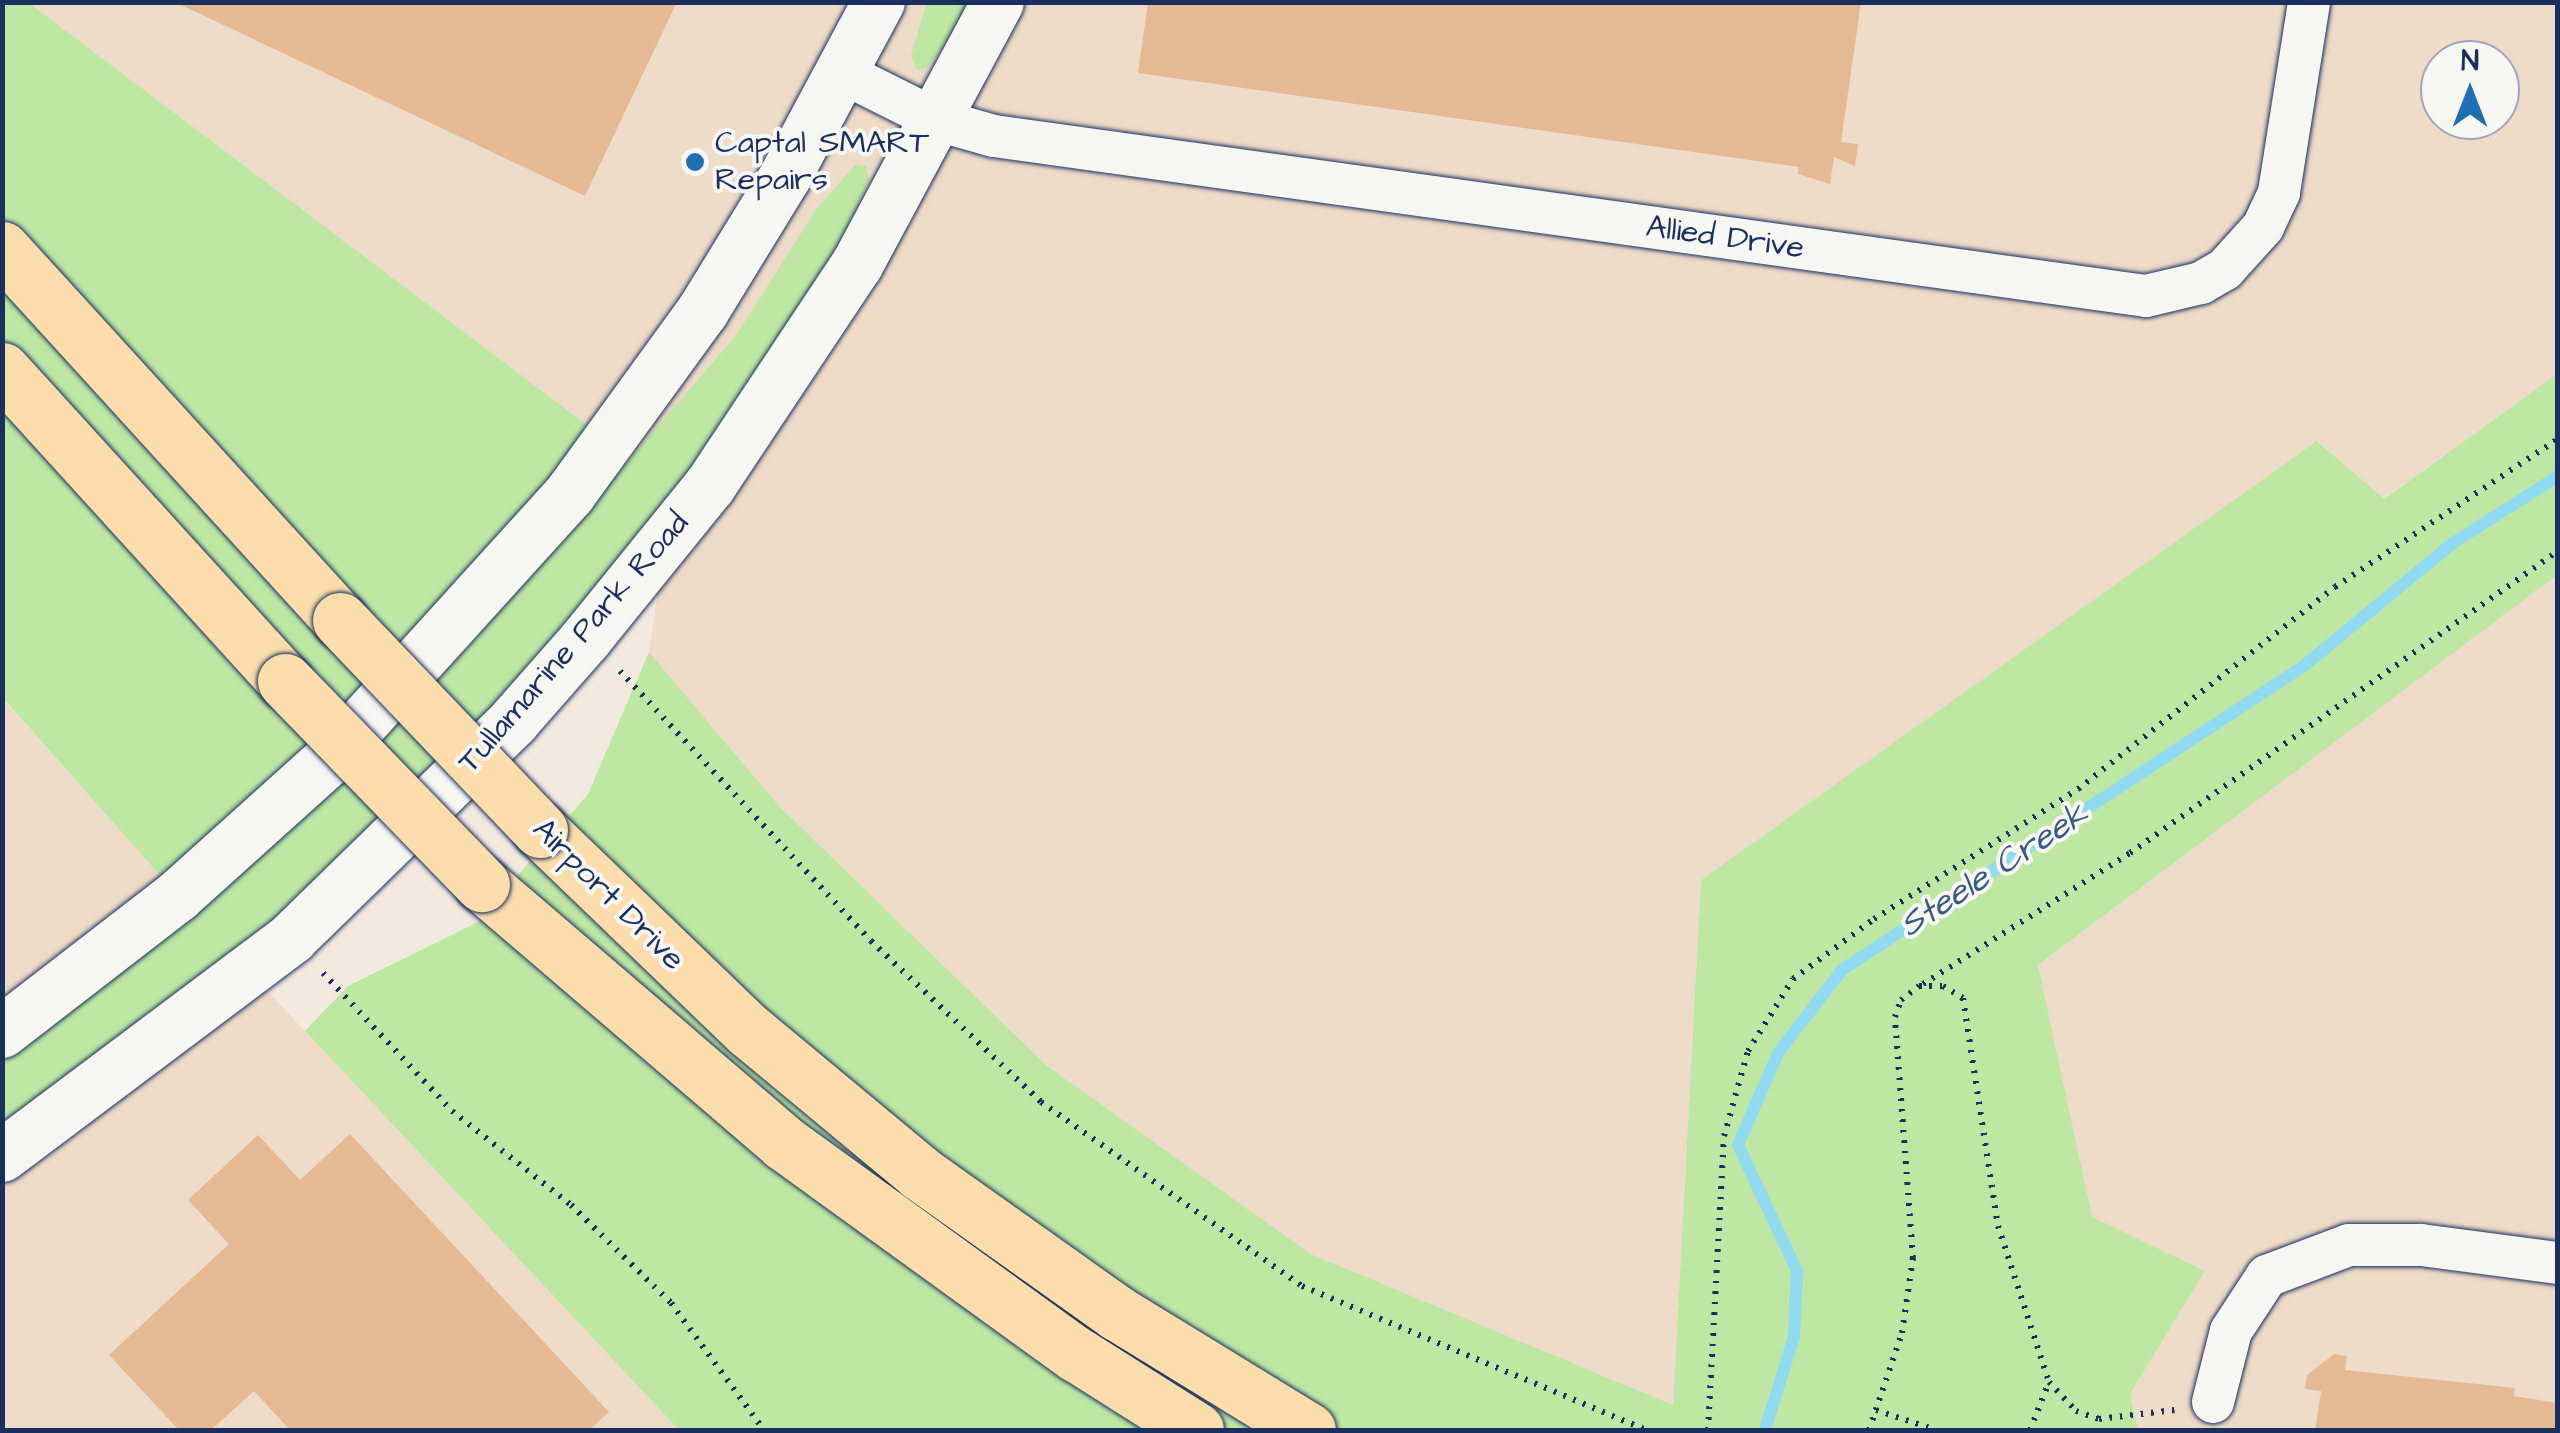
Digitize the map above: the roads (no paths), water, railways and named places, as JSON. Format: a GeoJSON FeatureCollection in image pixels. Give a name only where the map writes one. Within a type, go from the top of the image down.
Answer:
{"type":"FeatureCollection","features":[{"type":"Feature","properties":{"kind":"main road","name":"Airport Drive"},"geometry":{"type":"LineString","coordinates":[[2,250],[340,620],[540,830],[748,1030],[905,1161],[1118,1313],[1308,1430]]}},
{"type":"Feature","properties":{"kind":"main road"},"geometry":{"type":"LineString","coordinates":[[2,370],[285,681],[482,884],[784,1142],[1033,1324],[1196,1430]]}},
{"type":"Feature","properties":{"kind":"street"},"geometry":{"type":"LineString","coordinates":[[2,1032],[178,896],[328,761],[570,494],[704,310],[843,73],[879,2]]}},
{"type":"Feature","properties":{"kind":"street","name":"Tullamarine Park Road"},"geometry":{"type":"LineString","coordinates":[[2,1156],[292,938],[514,721],[586,639],[720,472],[857,265],[998,2]]}},
{"type":"Feature","properties":{"kind":"street","name":"Allied Drive"},"geometry":{"type":"LineString","coordinates":[[843,73],[937,120],[994,136],[2146,296],[2201,282],[2226,269],[2264,227],[2279,192],[2309,2]]}},
{"type":"Feature","properties":{"kind":"street"},"geometry":{"type":"LineString","coordinates":[[2213,1402],[2231,1330],[2267,1276],[2349,1245],[2421,1245],[2558,1263]]}},
{"type":"Feature","properties":{"kind":"waterway","name":"Steele Creek"},"geometry":{"type":"LineString","coordinates":[[1765,1430],[1794,1337],[1797,1271],[1738,1145],[1778,1053],[1842,970],[2305,665],[2453,543],[2558,476]]}},
{"type":"Feature","properties":{"kind":"place","name":"Captal SMART Repairs"},"geometry":{"type":"Point","coordinates":[695,162]}}]}
